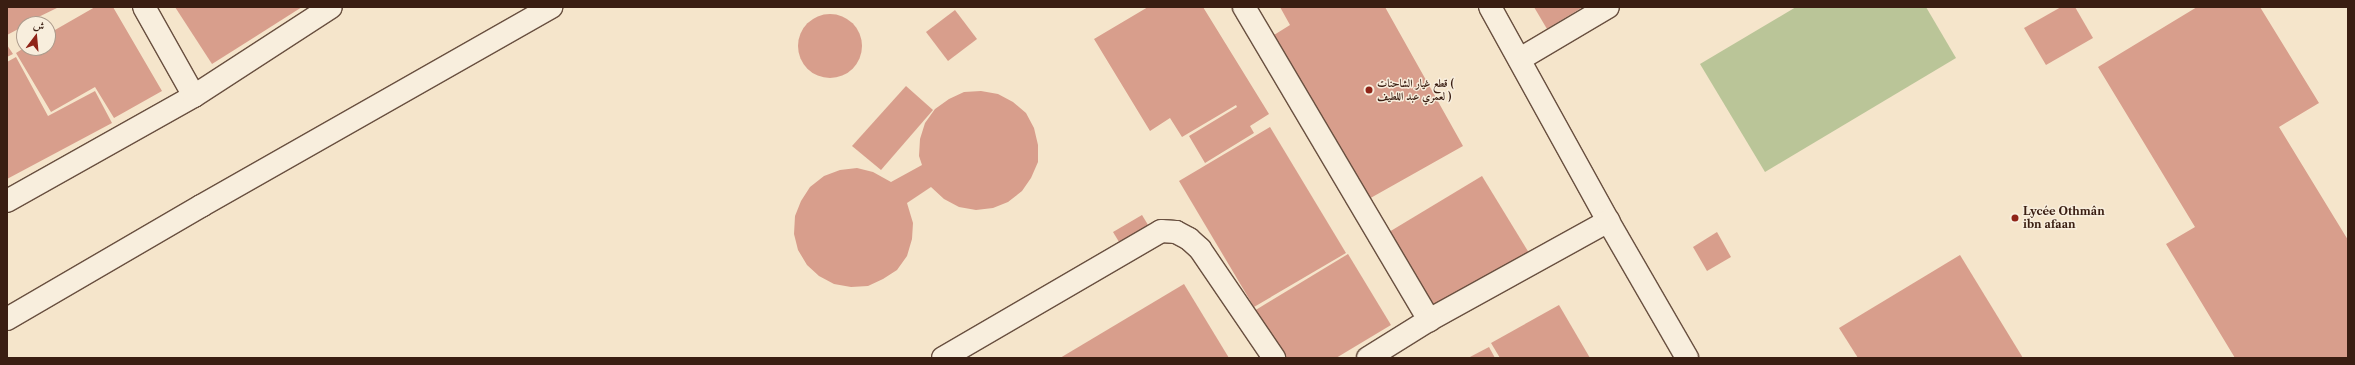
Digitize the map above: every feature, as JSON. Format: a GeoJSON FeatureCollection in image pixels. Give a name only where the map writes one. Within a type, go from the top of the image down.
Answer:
{"type":"FeatureCollection","features":[{"type":"Feature","properties":{"kind":"street"},"geometry":{"type":"LineString","coordinates":[[144,7],[194,96]]}},
{"type":"Feature","properties":{"kind":"street"},"geometry":{"type":"LineString","coordinates":[[7,201],[194,96],[331,7]]}},
{"type":"Feature","properties":{"kind":"street"},"geometry":{"type":"LineString","coordinates":[[7,319],[527,13],[552,7]]}},
{"type":"Feature","properties":{"kind":"street"},"geometry":{"type":"LineString","coordinates":[[1244,7],[1429,320]]}},
{"type":"Feature","properties":{"kind":"street"},"geometry":{"type":"LineString","coordinates":[[1490,7],[1608,221],[1687,358]]}},
{"type":"Feature","properties":{"kind":"street"},"geometry":{"type":"LineString","coordinates":[[1520,59],[1608,7]]}},
{"type":"Feature","properties":{"kind":"street"},"geometry":{"type":"LineString","coordinates":[[1368,358],[1429,320],[1608,221]]}},
{"type":"Feature","properties":{"kind":"street"},"geometry":{"type":"LineString","coordinates":[[943,358],[988,330],[1161,231],[1176,232],[1189,239],[1200,249],[1274,358]]}},
{"type":"Feature","properties":{"kind":"green space"},"geometry":{"type":"Polygon","coordinates":[[[1796,7],[1926,7],[1956,58],[1765,172],[1700,64],[1796,7]]]}},
{"type":"Feature","properties":{"kind":"building"},"geometry":{"type":"Polygon","coordinates":[[[7,7],[59,7],[40,16],[16,16],[16,30],[7,35],[7,7]]]}},
{"type":"Feature","properties":{"kind":"building"},"geometry":{"type":"Polygon","coordinates":[[[95,7],[113,7],[162,91],[114,118],[95,87],[51,112],[18,56],[56,56],[56,29],[95,7]]]}},
{"type":"Feature","properties":{"kind":"building"},"geometry":{"type":"Polygon","coordinates":[[[175,7],[302,7],[212,64],[175,7]]]}},
{"type":"Feature","properties":{"kind":"building"},"geometry":{"type":"Polygon","coordinates":[[[1148,7],[1203,7],[1269,114],[1250,126],[1254,133],[1205,163],[1189,136],[1237,107],[1236,105],[1182,137],[1170,118],[1150,131],[1094,39],[1148,7]]]}},
{"type":"Feature","properties":{"kind":"building","name":"قطع غيار الشاحنات ( لعمري عبد اللطيف )"},"geometry":{"type":"Polygon","coordinates":[[[1280,7],[1385,7],[1463,146],[1367,200],[1274,35],[1290,25],[1280,7]]]}},
{"type":"Feature","properties":{"kind":"building"},"geometry":{"type":"Polygon","coordinates":[[[1534,7],[1583,7],[1547,29],[1534,7]]]}},
{"type":"Feature","properties":{"kind":"building"},"geometry":{"type":"Polygon","coordinates":[[[2061,7],[2075,7],[2093,38],[2046,65],[2024,28],[2061,7]]]}},
{"type":"Feature","properties":{"kind":"building"},"geometry":{"type":"Polygon","coordinates":[[[2197,7],[2260,7],[2319,103],[2279,127],[2348,240],[2348,358],[2235,358],[2166,244],[2195,227],[2098,67],[2197,7]]]}},
{"type":"Feature","properties":{"kind":"building"},"geometry":{"type":"Polygon","coordinates":[[[955,10],[977,39],[948,61],[926,32],[955,10]]]}},
{"type":"Feature","properties":{"kind":"building"},"geometry":{"type":"Polygon","coordinates":[[[830,14],[848,20],[856,28],[862,46],[856,64],[848,72],[830,78],[812,72],[804,64],[798,46],[804,28],[812,20],[830,14]]]}},
{"type":"Feature","properties":{"kind":"building"},"geometry":{"type":"Polygon","coordinates":[[[7,45],[13,54],[7,57],[7,45]]]}},
{"type":"Feature","properties":{"kind":"building"},"geometry":{"type":"Polygon","coordinates":[[[16,57],[48,116],[95,91],[112,123],[7,179],[7,62],[16,57]]]}},
{"type":"Feature","properties":{"kind":"building"},"geometry":{"type":"Polygon","coordinates":[[[906,86],[933,110],[881,170],[852,146],[906,86]]]}},
{"type":"Feature","properties":{"kind":"building"},"geometry":{"type":"Polygon","coordinates":[[[981,91],[998,94],[1013,102],[1026,113],[1034,128],[1038,145],[1038,162],[1031,178],[1022,191],[1008,202],[993,208],[976,210],[959,207],[944,199],[931,187],[907,203],[913,223],[912,239],[907,256],[897,270],[868,286],[851,287],[834,284],[819,276],[807,265],[798,250],[794,234],[795,216],[801,201],[810,187],[824,176],[840,170],[857,168],[873,172],[891,182],[922,165],[919,156],[920,139],[925,123],[935,109],[949,99],[964,92],[981,91]]]}},
{"type":"Feature","properties":{"kind":"building"},"geometry":{"type":"Polygon","coordinates":[[[1270,127],[1346,253],[1254,307],[1179,181],[1270,127]]]}},
{"type":"Feature","properties":{"kind":"building"},"geometry":{"type":"Polygon","coordinates":[[[1482,176],[1537,266],[1443,322],[1389,232],[1482,176]]]}},
{"type":"Feature","properties":{"kind":"building"},"geometry":{"type":"Polygon","coordinates":[[[1142,215],[1159,243],[1130,260],[1113,232],[1142,215]]]}},
{"type":"Feature","properties":{"kind":"building"},"geometry":{"type":"Polygon","coordinates":[[[1717,232],[1731,257],[1707,271],[1693,247],[1717,232]]]}},
{"type":"Feature","properties":{"kind":"building"},"geometry":{"type":"Polygon","coordinates":[[[1348,254],[1391,325],[1336,358],[1283,358],[1254,311],[1348,254]]]}},
{"type":"Feature","properties":{"kind":"building"},"geometry":{"type":"Polygon","coordinates":[[[1960,255],[2023,358],[1858,358],[1839,328],[1960,255]]]}},
{"type":"Feature","properties":{"kind":"building"},"geometry":{"type":"Polygon","coordinates":[[[1184,284],[1229,358],[1060,358],[1184,284]]]}},
{"type":"Feature","properties":{"kind":"building"},"geometry":{"type":"Polygon","coordinates":[[[1559,305],[1590,358],[1500,358],[1491,343],[1559,305]]]}},
{"type":"Feature","properties":{"kind":"building"},"geometry":{"type":"Polygon","coordinates":[[[1489,347],[1495,358],[1468,358],[1489,347]]]}},
{"type":"Feature","properties":{"kind":"place","name":"قطع غيار الشاحنات ( لعمري عبد اللطيف )"},"geometry":{"type":"Point","coordinates":[1369,90]}},
{"type":"Feature","properties":{"kind":"place","name":"Lycée Othmân ibn afaan"},"geometry":{"type":"Point","coordinates":[2015,218]}}]}
